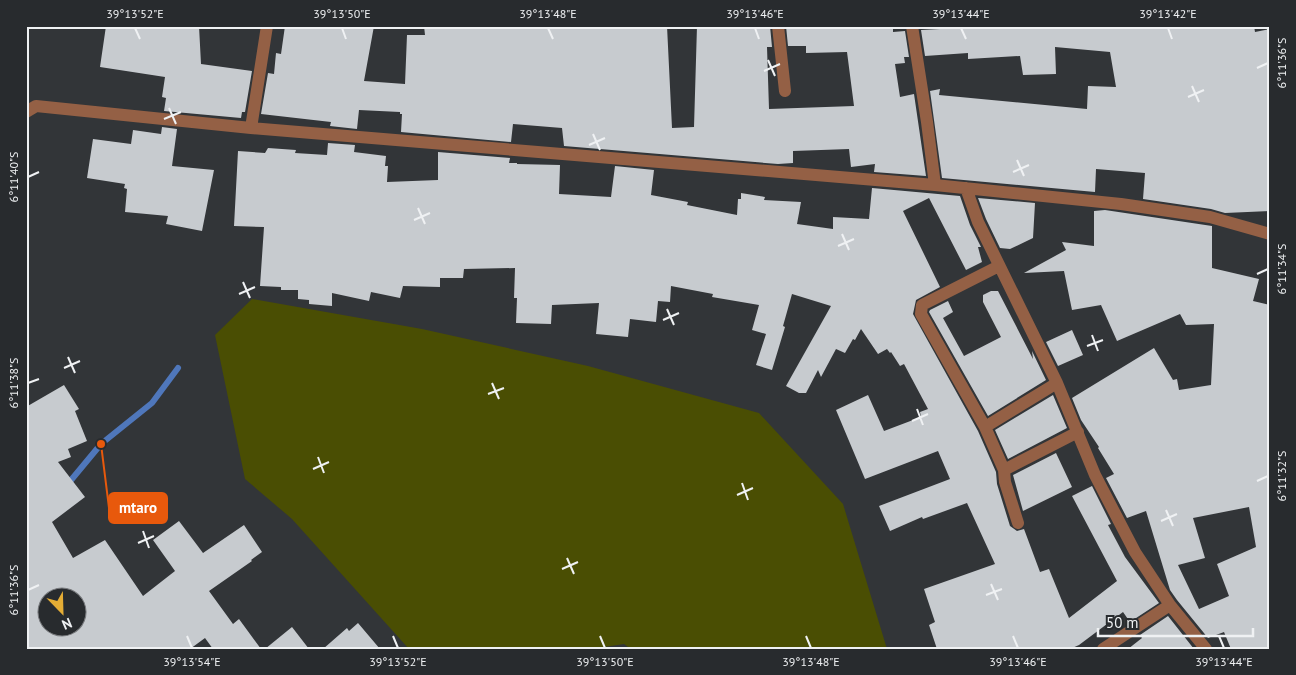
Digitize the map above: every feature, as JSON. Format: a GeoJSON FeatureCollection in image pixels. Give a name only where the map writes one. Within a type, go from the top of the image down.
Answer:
{"type":"FeatureCollection","features":[{"type":"Feature","properties":{"kind":"street"},"geometry":{"type":"LineString","coordinates":[[251,128],[267,26]]}},
{"type":"Feature","properties":{"kind":"street"},"geometry":{"type":"LineString","coordinates":[[778,26],[785,90]]}},
{"type":"Feature","properties":{"kind":"street"},"geometry":{"type":"LineString","coordinates":[[912,26],[927,122],[934,185]]}},
{"type":"Feature","properties":{"kind":"street"},"geometry":{"type":"LineString","coordinates":[[30,106],[251,128],[966,188],[1121,204],[1201,216],[1270,234]]}},
{"type":"Feature","properties":{"kind":"street"},"geometry":{"type":"LineString","coordinates":[[966,188],[978,222],[1057,383],[1095,475],[1135,552],[1170,605],[1206,649]]}},
{"type":"Feature","properties":{"kind":"street"},"geometry":{"type":"LineString","coordinates":[[1000,266],[922,305],[920,308],[921,314],[984,427],[1004,470],[1005,482],[1018,523]]}},
{"type":"Feature","properties":{"kind":"street"},"geometry":{"type":"LineString","coordinates":[[984,427],[1057,383]]}},
{"type":"Feature","properties":{"kind":"street"},"geometry":{"type":"LineString","coordinates":[[1004,470],[1078,432]]}},
{"type":"Feature","properties":{"kind":"street"},"geometry":{"type":"LineString","coordinates":[[1103,649],[1170,605]]}},
{"type":"Feature","properties":{"kind":"shaded area"},"geometry":{"type":"Polygon","coordinates":[[[252,299],[422,329],[588,366],[759,413],[843,504],[887,649],[631,649],[624,644],[591,649],[409,649],[292,519],[245,479],[215,335],[252,299]]]}},
{"type":"Feature","properties":{"kind":"building"},"geometry":{"type":"Polygon","coordinates":[[[106,26],[199,26],[201,64],[252,71],[245,112],[242,112],[241,118],[164,111],[166,98],[162,97],[165,77],[100,67],[106,26]]]}},
{"type":"Feature","properties":{"kind":"building"},"geometry":{"type":"Polygon","coordinates":[[[285,26],[374,26],[364,81],[405,84],[407,35],[425,35],[424,26],[667,26],[672,128],[694,127],[697,26],[770,26],[772,47],[767,47],[769,109],[854,106],[847,52],[806,53],[806,46],[788,46],[786,26],[893,26],[893,32],[905,31],[909,57],[904,57],[905,63],[895,64],[900,97],[914,94],[926,176],[874,172],[875,164],[851,167],[849,149],[793,151],[793,163],[778,164],[564,146],[562,128],[513,124],[511,142],[401,132],[402,114],[400,112],[359,110],[357,129],[330,126],[331,122],[261,114],[268,73],[274,74],[276,53],[281,54],[285,26]]]}},
{"type":"Feature","properties":{"kind":"building"},"geometry":{"type":"Polygon","coordinates":[[[997,26],[1254,26],[1255,32],[1270,29],[1270,211],[1225,213],[1211,209],[1143,199],[1145,173],[1096,169],[1095,192],[942,178],[930,91],[940,89],[939,95],[1087,109],[1088,86],[1116,87],[1110,52],[1055,47],[1056,74],[1023,75],[1020,56],[968,59],[968,53],[925,56],[921,30],[997,26]]]}},
{"type":"Feature","properties":{"kind":"building"},"geometry":{"type":"Polygon","coordinates":[[[162,127],[177,129],[172,166],[214,170],[202,231],[166,224],[168,216],[125,212],[127,189],[124,188],[125,184],[87,178],[93,139],[131,144],[133,130],[161,134],[162,127]]]}},
{"type":"Feature","properties":{"kind":"building"},"geometry":{"type":"Polygon","coordinates":[[[328,143],[355,145],[354,152],[386,156],[385,166],[388,166],[387,182],[438,180],[438,152],[510,158],[509,163],[517,164],[560,165],[559,194],[611,197],[615,166],[654,170],[651,195],[688,202],[687,205],[737,215],[738,199],[741,199],[741,193],[765,197],[764,200],[801,202],[797,224],[833,229],[833,217],[869,219],[872,188],[960,196],[970,225],[981,247],[978,247],[982,262],[966,270],[929,198],[903,211],[940,287],[916,300],[913,314],[978,431],[996,472],[997,484],[1010,526],[1017,531],[1024,529],[1040,572],[1049,569],[1069,618],[1117,581],[1072,496],[1092,486],[1111,524],[1108,525],[1125,557],[1159,603],[1130,622],[1123,612],[1079,645],[1070,649],[937,649],[929,625],[935,622],[924,589],[995,564],[967,503],[923,519],[922,517],[890,531],[879,506],[950,479],[938,451],[865,479],[836,410],[868,395],[884,431],[921,417],[920,412],[928,409],[904,364],[900,366],[891,352],[887,349],[878,354],[861,329],[845,353],[836,349],[821,377],[818,370],[806,393],[799,393],[786,386],[831,306],[792,294],[783,326],[785,327],[772,370],[756,365],[766,334],[752,330],[759,305],[712,297],[713,294],[671,286],[670,302],[658,301],[656,322],[630,319],[628,337],[596,334],[599,303],[552,305],[551,324],[516,323],[517,298],[514,298],[515,268],[464,269],[463,278],[440,278],[440,287],[403,286],[400,298],[371,292],[369,301],[332,293],[332,306],[309,304],[309,300],[298,299],[298,290],[281,290],[281,287],[260,286],[264,227],[234,226],[238,151],[265,153],[268,148],[296,150],[295,153],[327,155],[328,143]]]}},
{"type":"Feature","properties":{"kind":"building"},"geometry":{"type":"Polygon","coordinates":[[[978,198],[1035,203],[1033,238],[1010,249],[1000,248],[978,198]]]}},
{"type":"Feature","properties":{"kind":"building"},"geometry":{"type":"Polygon","coordinates":[[[1105,210],[1212,226],[1212,268],[1259,279],[1253,301],[1270,305],[1270,649],[1231,649],[1224,632],[1208,638],[1177,600],[1170,590],[1146,511],[1127,518],[1106,478],[1114,474],[1081,420],[1072,398],[1154,348],[1173,380],[1177,379],[1179,390],[1211,385],[1214,324],[1186,325],[1180,314],[1117,341],[1101,305],[1072,310],[1064,271],[1024,273],[1066,250],[1062,242],[1094,246],[1094,211],[1105,210]],[[1249,507],[1193,518],[1205,558],[1178,565],[1199,609],[1229,596],[1217,564],[1256,547],[1249,507]]]}},
{"type":"Feature","properties":{"kind":"building"},"geometry":{"type":"Polygon","coordinates":[[[991,291],[998,291],[1046,380],[988,416],[929,312],[948,301],[953,312],[943,318],[964,356],[1001,337],[983,302],[983,295],[991,291]]]}},
{"type":"Feature","properties":{"kind":"building"},"geometry":{"type":"Polygon","coordinates":[[[1072,330],[1083,355],[1058,366],[1046,342],[1072,330]]]}},
{"type":"Feature","properties":{"kind":"building"},"geometry":{"type":"Polygon","coordinates":[[[64,385],[79,409],[75,411],[87,441],[68,449],[71,457],[58,462],[85,497],[52,522],[73,558],[105,540],[143,596],[175,571],[153,540],[179,521],[203,553],[244,525],[262,552],[209,591],[233,624],[239,619],[261,649],[213,649],[205,638],[190,649],[26,649],[26,407],[64,385]]]}},
{"type":"Feature","properties":{"kind":"building"},"geometry":{"type":"Polygon","coordinates":[[[1053,395],[1067,428],[1008,459],[995,430],[1053,395]]]}},
{"type":"Feature","properties":{"kind":"building"},"geometry":{"type":"Polygon","coordinates":[[[1056,453],[1072,487],[1023,511],[1013,475],[1056,453]]]}},
{"type":"Feature","properties":{"kind":"building"},"geometry":{"type":"Polygon","coordinates":[[[1168,616],[1194,649],[1128,649],[1142,638],[1140,635],[1168,616]]]}},
{"type":"Feature","properties":{"kind":"building"},"geometry":{"type":"Polygon","coordinates":[[[358,623],[380,649],[323,649],[347,628],[349,631],[358,623]]]}},
{"type":"Feature","properties":{"kind":"building"},"geometry":{"type":"Polygon","coordinates":[[[292,627],[309,649],[265,649],[292,627]]]}},
{"type":"Feature","properties":{"kind":"waterway"},"geometry":{"type":"LineString","coordinates":[[67,485],[101,444],[152,403],[178,368]]}},
{"type":"Feature","properties":{"kind":"place","name":"mtaro"},"geometry":{"type":"Point","coordinates":[101,444]}}]}
